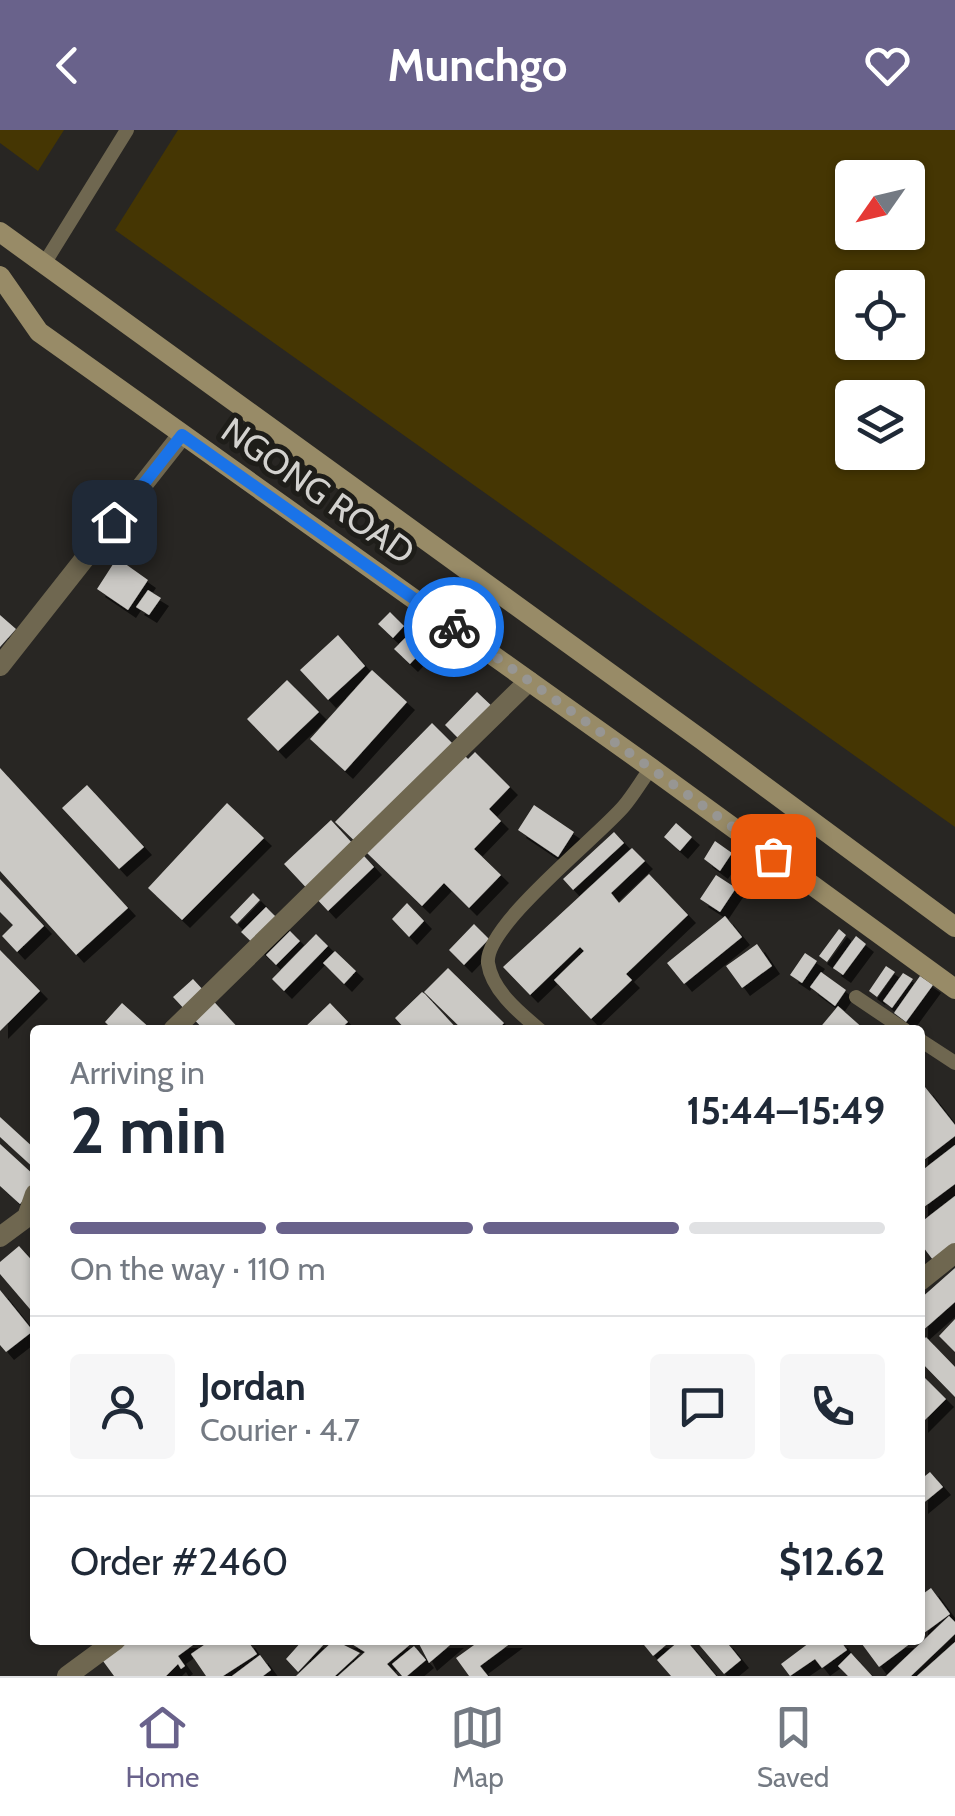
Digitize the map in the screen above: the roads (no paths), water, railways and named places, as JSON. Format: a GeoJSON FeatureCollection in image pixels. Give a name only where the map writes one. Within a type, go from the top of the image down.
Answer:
{"type":"FeatureCollection","features":[{"type":"Feature","properties":{"kind":"main road","name":"NGONG ROAD"},"geometry":{"type":"LineString","coordinates":[[0,232],[955,927]]}},
{"type":"Feature","properties":{"kind":"main road","name":"NGONG ROAD"},"geometry":{"type":"LineString","coordinates":[[0,277],[39,332],[529,680],[955,990]]}},
{"type":"Feature","properties":{"kind":"street"},"geometry":{"type":"LineString","coordinates":[[0,666],[182,435]]}},
{"type":"Feature","properties":{"kind":"street"},"geometry":{"type":"LineString","coordinates":[[178,1025],[529,680]]}},
{"type":"Feature","properties":{"kind":"street"},"geometry":{"type":"LineString","coordinates":[[0,1237],[27,1216],[30,1208]]}},
{"type":"Feature","properties":{"kind":"street"},"geometry":{"type":"LineString","coordinates":[[925,1277],[955,1253]]}},
{"type":"Feature","properties":{"kind":"street"},"geometry":{"type":"LineString","coordinates":[[67,1676],[109,1645]]}},
{"type":"Feature","properties":{"kind":"lane"},"geometry":{"type":"LineString","coordinates":[[44,264],[127,130]]}},
{"type":"Feature","properties":{"kind":"lane"},"geometry":{"type":"LineString","coordinates":[[534,1025],[513,1007],[495,982],[488,966],[493,943],[568,857],[624,806],[651,768]]}},
{"type":"Feature","properties":{"kind":"lane"},"geometry":{"type":"LineString","coordinates":[[856,997],[898,1025]]}},
{"type":"Feature","properties":{"kind":"lane"},"geometry":{"type":"LineString","coordinates":[[925,1043],[955,1064]]}}]}
